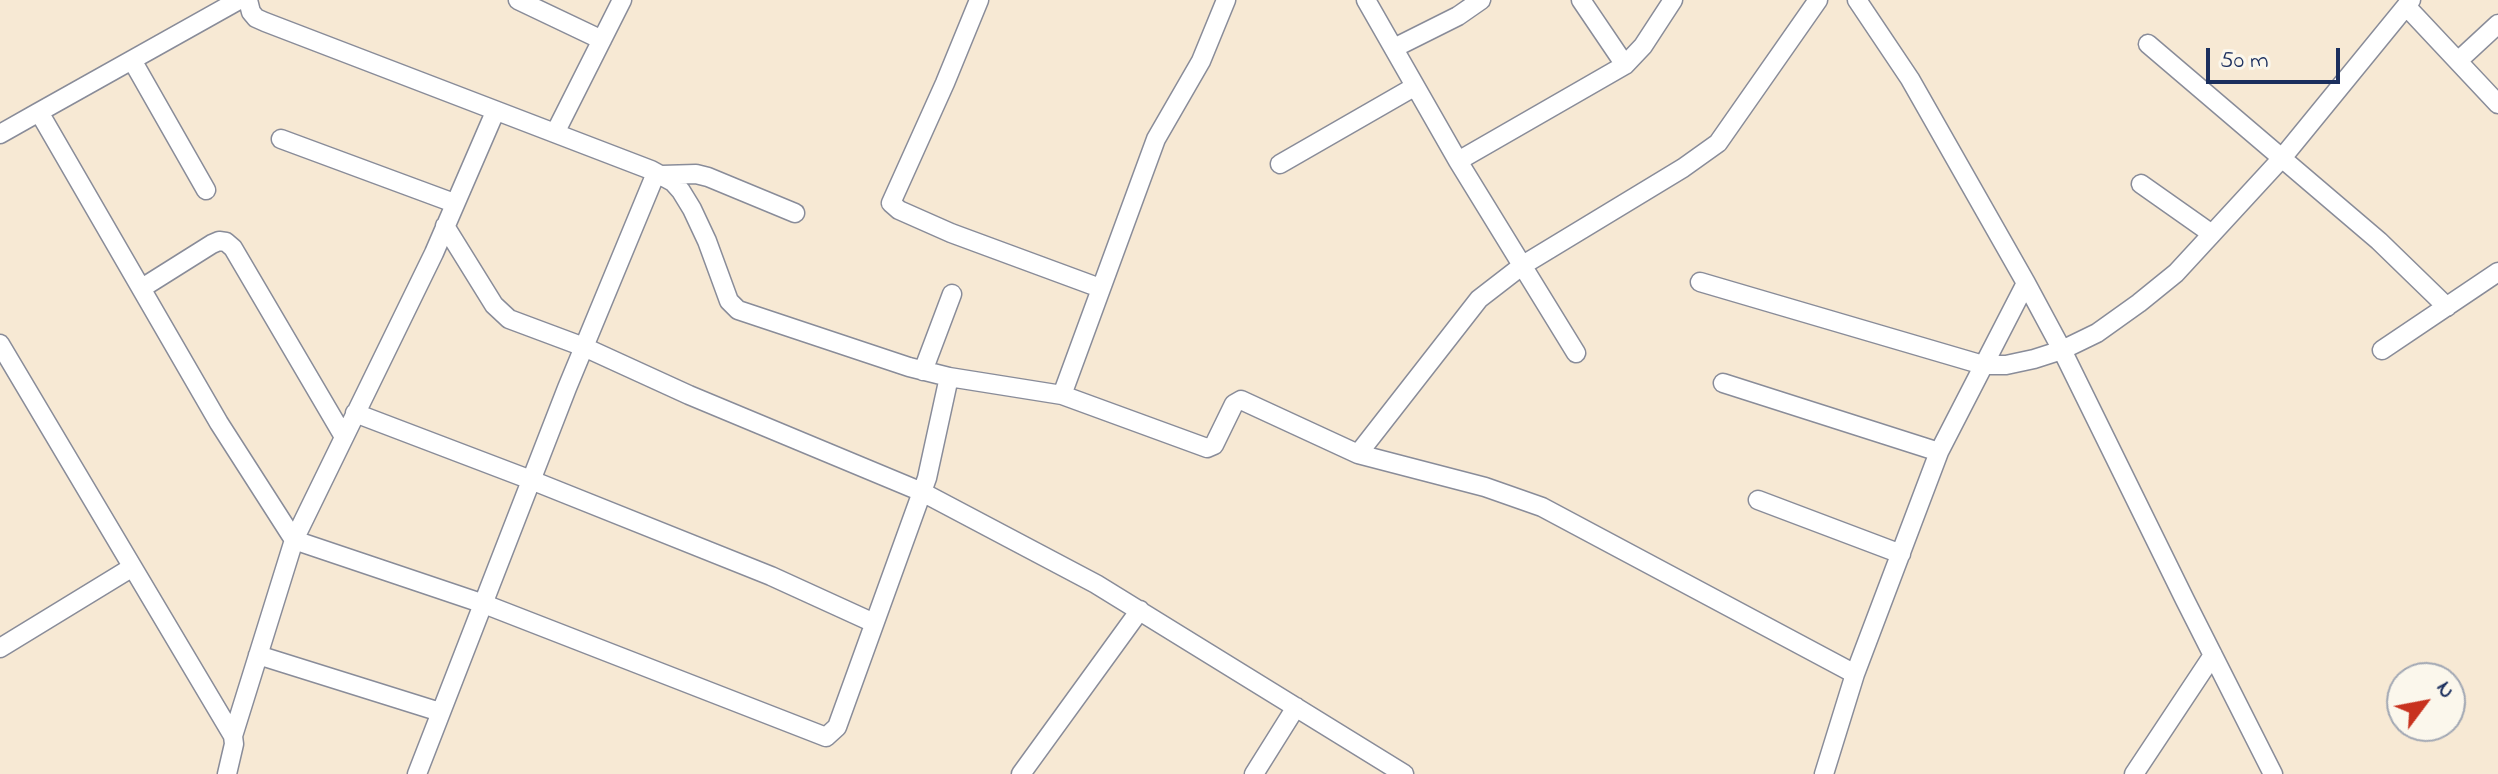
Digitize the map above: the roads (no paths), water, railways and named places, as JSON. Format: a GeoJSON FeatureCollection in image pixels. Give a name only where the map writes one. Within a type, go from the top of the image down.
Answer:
{"type":"FeatureCollection","features":[{"type":"Feature","properties":{"kind":"street"},"geometry":{"type":"LineString","coordinates":[[0,134],[239,0]]}},
{"type":"Feature","properties":{"kind":"street"},"geometry":{"type":"LineString","coordinates":[[248,0],[256,18],[659,174],[681,191],[692,209],[729,301],[738,310],[923,371],[1062,395],[1210,449],[1234,404],[1241,400],[1358,454],[1485,487],[1542,507],[1855,674]]}},
{"type":"Feature","properties":{"kind":"street"},"geometry":{"type":"LineString","coordinates":[[518,0],[602,40]]}},
{"type":"Feature","properties":{"kind":"street"},"geometry":{"type":"LineString","coordinates":[[555,133],[622,0]]}},
{"type":"Feature","properties":{"kind":"street"},"geometry":{"type":"LineString","coordinates":[[979,0],[891,203],[899,210],[951,233],[1100,288]]}},
{"type":"Feature","properties":{"kind":"street"},"geometry":{"type":"LineString","coordinates":[[1062,395],[1156,139],[1201,61],[1226,0]]}},
{"type":"Feature","properties":{"kind":"street"},"geometry":{"type":"LineString","coordinates":[[1366,0],[1458,161],[1576,353]]}},
{"type":"Feature","properties":{"kind":"street"},"geometry":{"type":"LineString","coordinates":[[1394,48],[1458,16],[1481,0]]}},
{"type":"Feature","properties":{"kind":"street"},"geometry":{"type":"LineString","coordinates":[[1581,0],[1625,65]]}},
{"type":"Feature","properties":{"kind":"street"},"geometry":{"type":"LineString","coordinates":[[1458,161],[1625,65],[1643,46],[1673,0]]}},
{"type":"Feature","properties":{"kind":"street"},"geometry":{"type":"LineString","coordinates":[[1358,454],[1473,306],[1523,265],[1683,168],[1718,143],[1818,0]]}},
{"type":"Feature","properties":{"kind":"street"},"geometry":{"type":"LineString","coordinates":[[1857,0],[1910,79],[2026,283],[2273,774]]}},
{"type":"Feature","properties":{"kind":"street"},"geometry":{"type":"LineString","coordinates":[[1700,282],[1983,365],[2006,365],[2034,359],[2097,333],[2176,273],[2282,158],[2408,3],[2498,104]]}},
{"type":"Feature","properties":{"kind":"street"},"geometry":{"type":"LineString","coordinates":[[2458,61],[2498,24]]}},
{"type":"Feature","properties":{"kind":"street"},"geometry":{"type":"LineString","coordinates":[[2148,44],[2388,249],[2447,307]]}},
{"type":"Feature","properties":{"kind":"street"},"geometry":{"type":"LineString","coordinates":[[132,60],[206,190]]}},
{"type":"Feature","properties":{"kind":"street"},"geometry":{"type":"LineString","coordinates":[[1280,164],[1414,87]]}},
{"type":"Feature","properties":{"kind":"street"},"geometry":{"type":"LineString","coordinates":[[39,112],[219,423],[294,540],[484,604],[826,737],[837,727],[922,492],[932,460],[949,377]]}},
{"type":"Feature","properties":{"kind":"street"},"geometry":{"type":"LineString","coordinates":[[233,736],[294,540],[445,226],[495,112]]}},
{"type":"Feature","properties":{"kind":"street"},"geometry":{"type":"LineString","coordinates":[[281,139],[454,203]]}},
{"type":"Feature","properties":{"kind":"street"},"geometry":{"type":"LineString","coordinates":[[659,174],[708,177],[795,213]]}},
{"type":"Feature","properties":{"kind":"street"},"geometry":{"type":"LineString","coordinates":[[417,774],[584,347],[659,174]]}},
{"type":"Feature","properties":{"kind":"street"},"geometry":{"type":"LineString","coordinates":[[2141,184],[2212,234]]}},
{"type":"Feature","properties":{"kind":"street"},"geometry":{"type":"LineString","coordinates":[[445,226],[494,305],[509,319],[584,347],[689,395],[922,492],[1046,556],[1140,610],[1404,774]]}},
{"type":"Feature","properties":{"kind":"street"},"geometry":{"type":"LineString","coordinates":[[142,288],[212,244],[226,242],[233,248],[344,437]]}},
{"type":"Feature","properties":{"kind":"street"},"geometry":{"type":"LineString","coordinates":[[2382,350],[2498,272]]}},
{"type":"Feature","properties":{"kind":"street"},"geometry":{"type":"LineString","coordinates":[[1824,774],[1855,674],[1939,452],[2026,283]]}},
{"type":"Feature","properties":{"kind":"street"},"geometry":{"type":"LineString","coordinates":[[923,371],[952,294]]}},
{"type":"Feature","properties":{"kind":"street"},"geometry":{"type":"LineString","coordinates":[[0,344],[233,736],[227,774]]}},
{"type":"Feature","properties":{"kind":"street"},"geometry":{"type":"LineString","coordinates":[[1723,383],[1939,452]]}},
{"type":"Feature","properties":{"kind":"street"},"geometry":{"type":"LineString","coordinates":[[355,413],[771,576],[874,623]]}},
{"type":"Feature","properties":{"kind":"street"},"geometry":{"type":"LineString","coordinates":[[1758,500],[1901,554]]}},
{"type":"Feature","properties":{"kind":"street"},"geometry":{"type":"LineString","coordinates":[[0,648],[131,568]]}},
{"type":"Feature","properties":{"kind":"street"},"geometry":{"type":"LineString","coordinates":[[1021,774],[1140,610]]}},
{"type":"Feature","properties":{"kind":"street"},"geometry":{"type":"LineString","coordinates":[[258,655],[440,712]]}},
{"type":"Feature","properties":{"kind":"street"},"geometry":{"type":"LineString","coordinates":[[2134,774],[2213,655]]}},
{"type":"Feature","properties":{"kind":"street"},"geometry":{"type":"LineString","coordinates":[[1254,774],[1296,707]]}}]}
